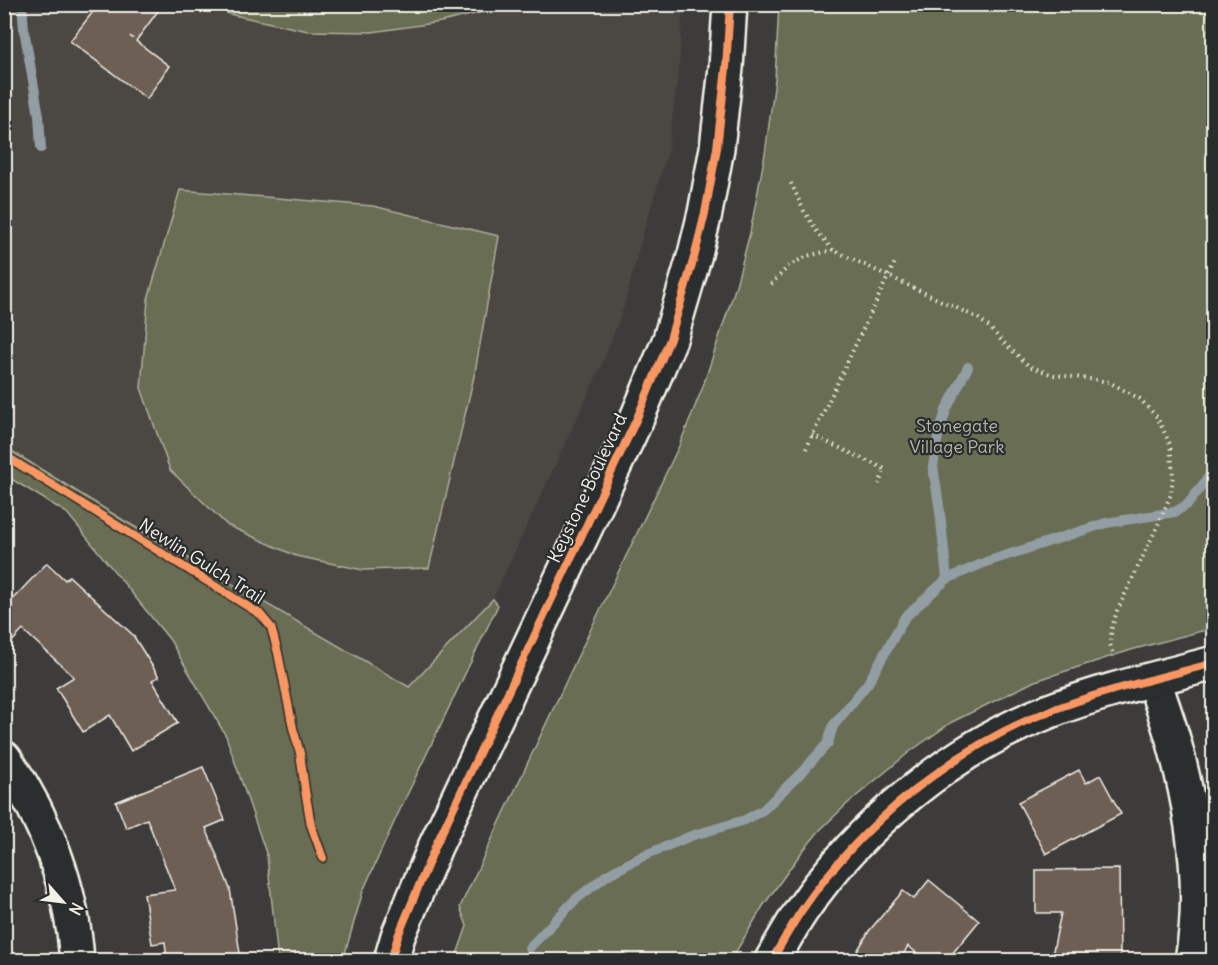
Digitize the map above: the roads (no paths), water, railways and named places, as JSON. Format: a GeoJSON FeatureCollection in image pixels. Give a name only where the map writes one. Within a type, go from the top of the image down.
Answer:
{"type":"FeatureCollection","features":[{"type":"Feature","properties":{"kind":"street","name":"Keystone Boulevard"},"geometry":{"type":"LineString","coordinates":[[391,960],[398,936],[435,847],[637,418],[670,339],[695,254],[717,148],[730,4]]}},
{"type":"Feature","properties":{"kind":"street"},"geometry":{"type":"LineString","coordinates":[[772,960],[802,910],[844,857],[897,805],[943,768],[1047,712],[1109,691],[1214,663]]}},
{"type":"Feature","properties":{"kind":"street"},"geometry":{"type":"LineString","coordinates":[[1154,680],[1178,758],[1196,857],[1198,897],[1196,941],[1192,960]]}},
{"type":"Feature","properties":{"kind":"street"},"geometry":{"type":"LineString","coordinates":[[4,758],[30,799],[47,837],[68,898],[75,932],[77,960]]}},
{"type":"Feature","properties":{"kind":"waterway"},"geometry":{"type":"LineString","coordinates":[[22,4],[39,116],[41,148]]}},
{"type":"Feature","properties":{"kind":"waterway"},"geometry":{"type":"LineString","coordinates":[[947,579],[933,466],[946,410],[968,367]]}},
{"type":"Feature","properties":{"kind":"waterway"},"geometry":{"type":"LineString","coordinates":[[529,948],[575,900],[607,875],[645,855],[691,836],[745,820],[763,810],[828,743],[833,726],[868,683],[905,617],[947,579],[986,562],[1106,523],[1175,512],[1188,504],[1214,470]]}},
{"type":"Feature","properties":{"kind":"park label","name":"Stonegate Village Park"},"geometry":{"type":"Point","coordinates":[957,435]}}]}
